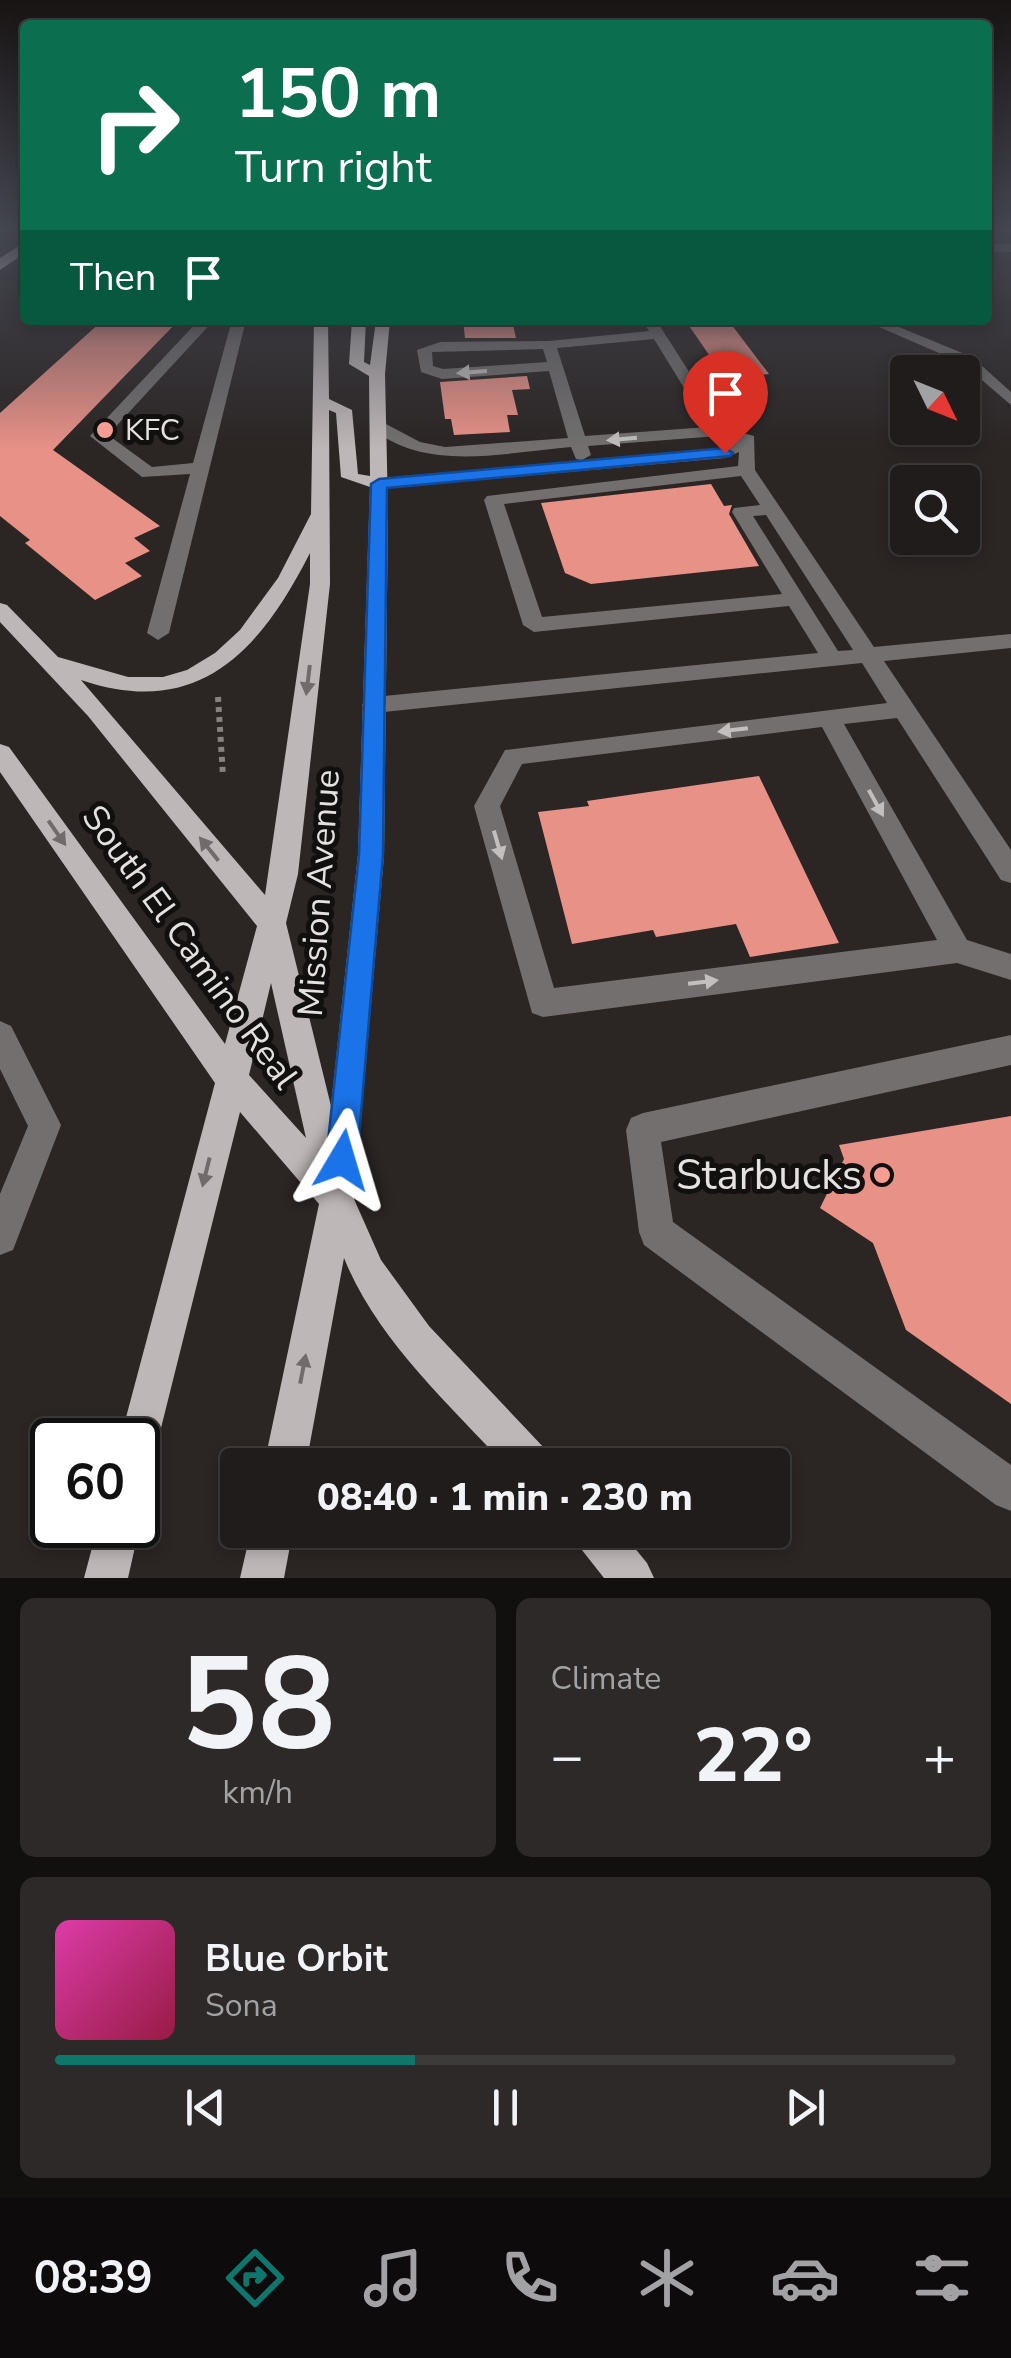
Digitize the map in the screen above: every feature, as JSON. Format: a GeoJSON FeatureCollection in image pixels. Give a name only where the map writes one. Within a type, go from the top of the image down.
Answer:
{"type":"FeatureCollection","features":[{"type":"Feature","properties":{"kind":"main road","name":"Mission Avenue"},"geometry":{"type":"LineString","coordinates":[[146,1418],[284,874],[318,603],[321,325]]}},
{"type":"Feature","properties":{"kind":"main road"},"geometry":{"type":"LineString","coordinates":[[359,325],[356,364],[378,374]]}},
{"type":"Feature","properties":{"kind":"main road","name":"Mission Avenue"},"geometry":{"type":"LineString","coordinates":[[287,1448],[337,1198],[371,855],[378,374],[383,325]]}},
{"type":"Feature","properties":{"kind":"main road"},"geometry":{"type":"LineString","coordinates":[[320,401],[344,410],[350,476],[379,484]]}},
{"type":"Feature","properties":{"kind":"main road"},"geometry":{"type":"LineString","coordinates":[[50,662],[126,685],[157,686],[200,673],[263,619],[290,581],[321,509]]}},
{"type":"Feature","properties":{"kind":"main road","name":"South El Camino Real"},"geometry":{"type":"LineString","coordinates":[[0,610],[96,710],[272,924],[337,1198]]}},
{"type":"Feature","properties":{"kind":"main road","name":"South El Camino Real"},"geometry":{"type":"LineString","coordinates":[[0,753],[230,1077],[337,1198]]}},
{"type":"Feature","properties":{"kind":"main road"},"geometry":{"type":"LineString","coordinates":[[337,1198],[368,1273],[437,1363],[516,1448]]}},
{"type":"Feature","properties":{"kind":"main road"},"geometry":{"type":"LineString","coordinates":[[106,1578],[113,1548]]}},
{"type":"Feature","properties":{"kind":"main road"},"geometry":{"type":"LineString","coordinates":[[262,1578],[268,1548]]}},
{"type":"Feature","properties":{"kind":"main road"},"geometry":{"type":"LineString","coordinates":[[611,1548],[635,1573]]}},
{"type":"Feature","properties":{"kind":"lane"},"geometry":{"type":"LineString","coordinates":[[200,468],[148,473],[98,436],[202,325]]}},
{"type":"Feature","properties":{"kind":"lane"},"geometry":{"type":"LineString","coordinates":[[158,634],[238,325]]}},
{"type":"Feature","properties":{"kind":"lane"},"geometry":{"type":"LineString","coordinates":[[582,325],[591,340]]}},
{"type":"Feature","properties":{"kind":"lane"},"geometry":{"type":"LineString","coordinates":[[882,325],[966,360],[1011,400]]}},
{"type":"Feature","properties":{"kind":"lane"},"geometry":{"type":"LineString","coordinates":[[555,366],[442,374],[426,370],[424,350],[438,340],[549,345],[654,327],[719,431]]}},
{"type":"Feature","properties":{"kind":"lane"},"geometry":{"type":"LineString","coordinates":[[549,345],[586,466]]}},
{"type":"Feature","properties":{"kind":"lane"},"geometry":{"type":"LineString","coordinates":[[378,426],[416,446],[445,452],[719,431],[748,440]]}},
{"type":"Feature","properties":{"kind":"lane"},"geometry":{"type":"LineString","coordinates":[[379,484],[725,453],[748,440]]}},
{"type":"Feature","properties":{"kind":"lane"},"geometry":{"type":"LineString","coordinates":[[748,440],[746,470],[1011,872]]}},
{"type":"Feature","properties":{"kind":"lane"},"geometry":{"type":"LineString","coordinates":[[746,470],[493,500],[534,625],[797,600]]}},
{"type":"Feature","properties":{"kind":"lane"},"geometry":{"type":"LineString","coordinates":[[772,509],[741,512],[833,660]]}},
{"type":"Feature","properties":{"kind":"lane"},"geometry":{"type":"LineString","coordinates":[[374,706],[1011,642]]}},
{"type":"Feature","properties":{"kind":"lane"},"geometry":{"type":"LineString","coordinates":[[904,709],[514,756],[487,806],[543,1002],[957,950],[1011,967]]}},
{"type":"Feature","properties":{"kind":"lane"},"geometry":{"type":"LineString","coordinates":[[829,718],[957,950]]}},
{"type":"Feature","properties":{"kind":"lane"},"geometry":{"type":"LineString","coordinates":[[0,1036],[45,1125],[0,1236]]}},
{"type":"Feature","properties":{"kind":"lane"},"geometry":{"type":"LineString","coordinates":[[1011,1050],[643,1130],[658,1232],[1011,1490]]}},
{"type":"Feature","properties":{"kind":"path"},"geometry":{"type":"LineString","coordinates":[[218,697],[223,776]]}},
{"type":"Feature","properties":{"kind":"building"},"geometry":{"type":"Polygon","coordinates":[[[97,325],[174,325],[53,450],[160,526],[134,538],[150,551],[125,563],[142,576],[95,600],[25,543],[30,540],[0,516],[0,413],[97,325]]]}},
{"type":"Feature","properties":{"kind":"building"},"geometry":{"type":"Polygon","coordinates":[[[464,325],[513,325],[516,338],[465,338],[464,325]]]}},
{"type":"Feature","properties":{"kind":"building"},"geometry":{"type":"Polygon","coordinates":[[[688,325],[732,325],[769,374],[725,378],[688,325]]]}},
{"type":"Feature","properties":{"kind":"building"},"geometry":{"type":"Polygon","coordinates":[[[527,376],[530,389],[512,390],[518,415],[507,415],[510,432],[454,435],[451,419],[445,419],[440,382],[527,376]]]}},
{"type":"Feature","properties":{"kind":"building"},"geometry":{"type":"Polygon","coordinates":[[[711,484],[724,506],[732,505],[729,514],[759,566],[591,584],[565,573],[541,503],[711,484]]]}},
{"type":"Feature","properties":{"kind":"building"},"geometry":{"type":"Polygon","coordinates":[[[759,776],[839,943],[750,957],[736,924],[656,937],[653,930],[572,944],[538,812],[759,776]]]}},
{"type":"Feature","properties":{"kind":"building"},"geometry":{"type":"Polygon","coordinates":[[[1011,1116],[1011,1404],[906,1330],[873,1243],[820,1208],[844,1159],[839,1145],[1011,1116]]]}},
{"type":"Feature","properties":{"kind":"place","name":"KFC"},"geometry":{"type":"Point","coordinates":[105,430]}},
{"type":"Feature","properties":{"kind":"place","name":"Starbucks"},"geometry":{"type":"Point","coordinates":[882,1175]}},
{"type":"Feature","properties":{"kind":"route"},"geometry":{"type":"LineString","coordinates":[[342,1160],[371,855],[379,484],[725,453]]}}]}
